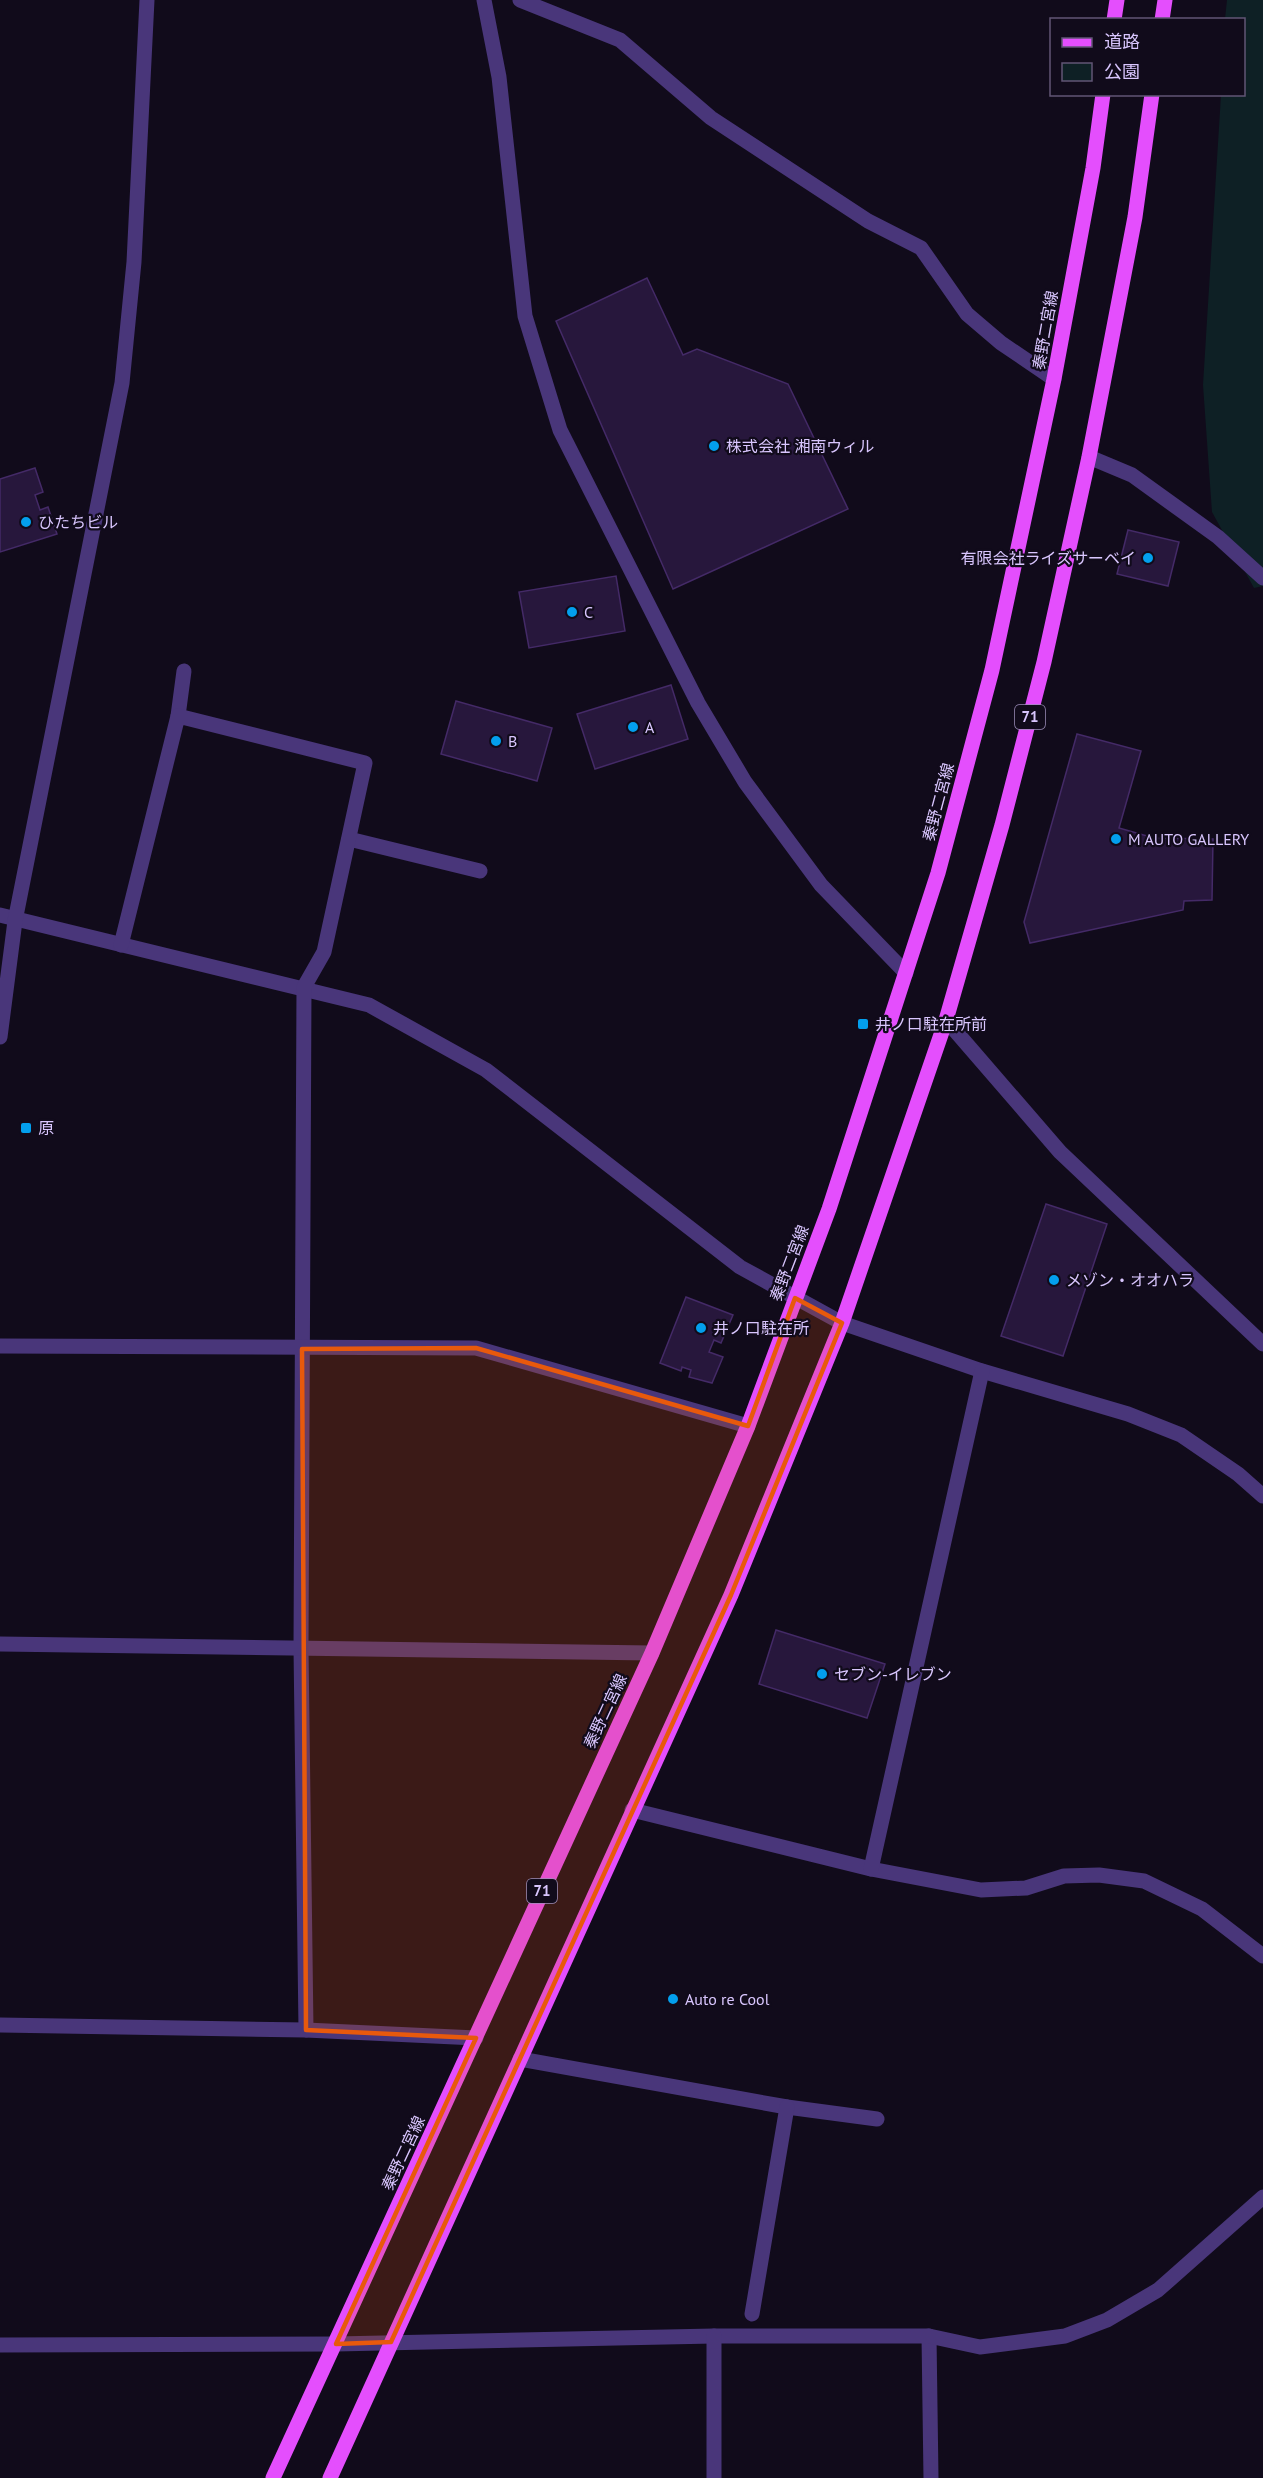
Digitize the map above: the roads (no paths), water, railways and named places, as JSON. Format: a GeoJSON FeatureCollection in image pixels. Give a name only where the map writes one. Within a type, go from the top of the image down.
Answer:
{"type":"FeatureCollection","features":[{"type":"Feature","properties":{"kind":"main road"},"geometry":{"type":"LineString","coordinates":[[1114,18],[1117,0]]}},
{"type":"Feature","properties":{"kind":"main road"},"geometry":{"type":"LineString","coordinates":[[1162,18],[1165,0]]}},
{"type":"Feature","properties":{"kind":"main road","name":"秦野二宮線"},"geometry":{"type":"LineString","coordinates":[[273,2478],[652,1653],[748,1426],[829,1209],[938,873],[992,670],[1054,379],[1093,168],[1103,96]]}},
{"type":"Feature","properties":{"kind":"main road","name":"71"},"geometry":{"type":"LineString","coordinates":[[330,2478],[731,1595],[842,1323],[946,1020],[1002,825],[1044,662],[1089,457],[1135,217],[1152,96]]}},
{"type":"Feature","properties":{"kind":"street"},"geometry":{"type":"LineString","coordinates":[[0,1037],[7,918],[122,383],[134,262],[147,0]]}},
{"type":"Feature","properties":{"kind":"street"},"geometry":{"type":"LineString","coordinates":[[484,0],[499,77],[525,316],[560,430],[698,703],[745,782],[821,885],[906,973]]}},
{"type":"Feature","properties":{"kind":"street"},"geometry":{"type":"LineString","coordinates":[[520,0],[620,40],[711,118],[868,221],[921,248],[967,314],[1002,343],[1054,379]]}},
{"type":"Feature","properties":{"kind":"street"},"geometry":{"type":"LineString","coordinates":[[1089,457],[1132,475],[1218,537],[1263,579]]}},
{"type":"Feature","properties":{"kind":"street"},"geometry":{"type":"LineString","coordinates":[[121,945],[178,716],[184,670]]}},
{"type":"Feature","properties":{"kind":"street"},"geometry":{"type":"LineString","coordinates":[[178,716],[365,763],[324,952],[304,987],[301,1648],[306,2030]]}},
{"type":"Feature","properties":{"kind":"street"},"geometry":{"type":"LineString","coordinates":[[349,839],[480,871]]}},
{"type":"Feature","properties":{"kind":"street"},"geometry":{"type":"LineString","coordinates":[[7,918],[304,987],[369,1005],[486,1070],[740,1267],[795,1298],[842,1323],[982,1371],[1128,1414],[1181,1435],[1238,1474],[1263,1496]]}},
{"type":"Feature","properties":{"kind":"street"},"geometry":{"type":"LineString","coordinates":[[946,1020],[1060,1152],[1263,1344]]}},
{"type":"Feature","properties":{"kind":"street"},"geometry":{"type":"LineString","coordinates":[[0,1346],[476,1348],[748,1426]]}},
{"type":"Feature","properties":{"kind":"street"},"geometry":{"type":"LineString","coordinates":[[871,1869],[982,1371]]}},
{"type":"Feature","properties":{"kind":"street"},"geometry":{"type":"LineString","coordinates":[[0,1644],[652,1653]]}},
{"type":"Feature","properties":{"kind":"street"},"geometry":{"type":"LineString","coordinates":[[632,1810],[871,1869],[981,1890],[1026,1888],[1064,1876],[1100,1875],[1144,1881],[1202,1909],[1263,1956]]}},
{"type":"Feature","properties":{"kind":"street"},"geometry":{"type":"LineString","coordinates":[[0,2025],[306,2030],[476,2038]]}},
{"type":"Feature","properties":{"kind":"street"},"geometry":{"type":"LineString","coordinates":[[520,2059],[787,2107],[878,2119]]}},
{"type":"Feature","properties":{"kind":"street"},"geometry":{"type":"LineString","coordinates":[[752,2314],[787,2107]]}},
{"type":"Feature","properties":{"kind":"street"},"geometry":{"type":"LineString","coordinates":[[0,2345],[336,2344],[714,2336],[928,2336],[980,2347],[1065,2336],[1107,2320],[1158,2290],[1263,2197]]}},
{"type":"Feature","properties":{"kind":"street"},"geometry":{"type":"LineString","coordinates":[[714,2336],[714,2478]]}},
{"type":"Feature","properties":{"kind":"street"},"geometry":{"type":"LineString","coordinates":[[928,2336],[930,2478]]}},
{"type":"Feature","properties":{"kind":"place","name":"株式会社 湘南ウィル"},"geometry":{"type":"Point","coordinates":[714,446]}},
{"type":"Feature","properties":{"kind":"place","name":"ひたちビル"},"geometry":{"type":"Point","coordinates":[26,522]}},
{"type":"Feature","properties":{"kind":"place","name":"有限会社ライズサーベイ"},"geometry":{"type":"Point","coordinates":[1148,558]}},
{"type":"Feature","properties":{"kind":"place","name":"C"},"geometry":{"type":"Point","coordinates":[572,612]}},
{"type":"Feature","properties":{"kind":"place","name":"A"},"geometry":{"type":"Point","coordinates":[633,727]}},
{"type":"Feature","properties":{"kind":"place","name":"B"},"geometry":{"type":"Point","coordinates":[496,741]}},
{"type":"Feature","properties":{"kind":"place","name":"M AUTO GALLERY"},"geometry":{"type":"Point","coordinates":[1116,839]}},
{"type":"Feature","properties":{"kind":"place","name":"井ノ口駐在所前"},"geometry":{"type":"Point","coordinates":[863,1024]}},
{"type":"Feature","properties":{"kind":"place","name":"原"},"geometry":{"type":"Point","coordinates":[26,1128]}},
{"type":"Feature","properties":{"kind":"place","name":"メゾン・オオハラ"},"geometry":{"type":"Point","coordinates":[1054,1280]}},
{"type":"Feature","properties":{"kind":"place","name":"井ノ口駐在所"},"geometry":{"type":"Point","coordinates":[701,1328]}},
{"type":"Feature","properties":{"kind":"place","name":"セブン-イレブン"},"geometry":{"type":"Point","coordinates":[822,1674]}},
{"type":"Feature","properties":{"kind":"place","name":"Auto re Cool"},"geometry":{"type":"Point","coordinates":[673,1999]}}]}
